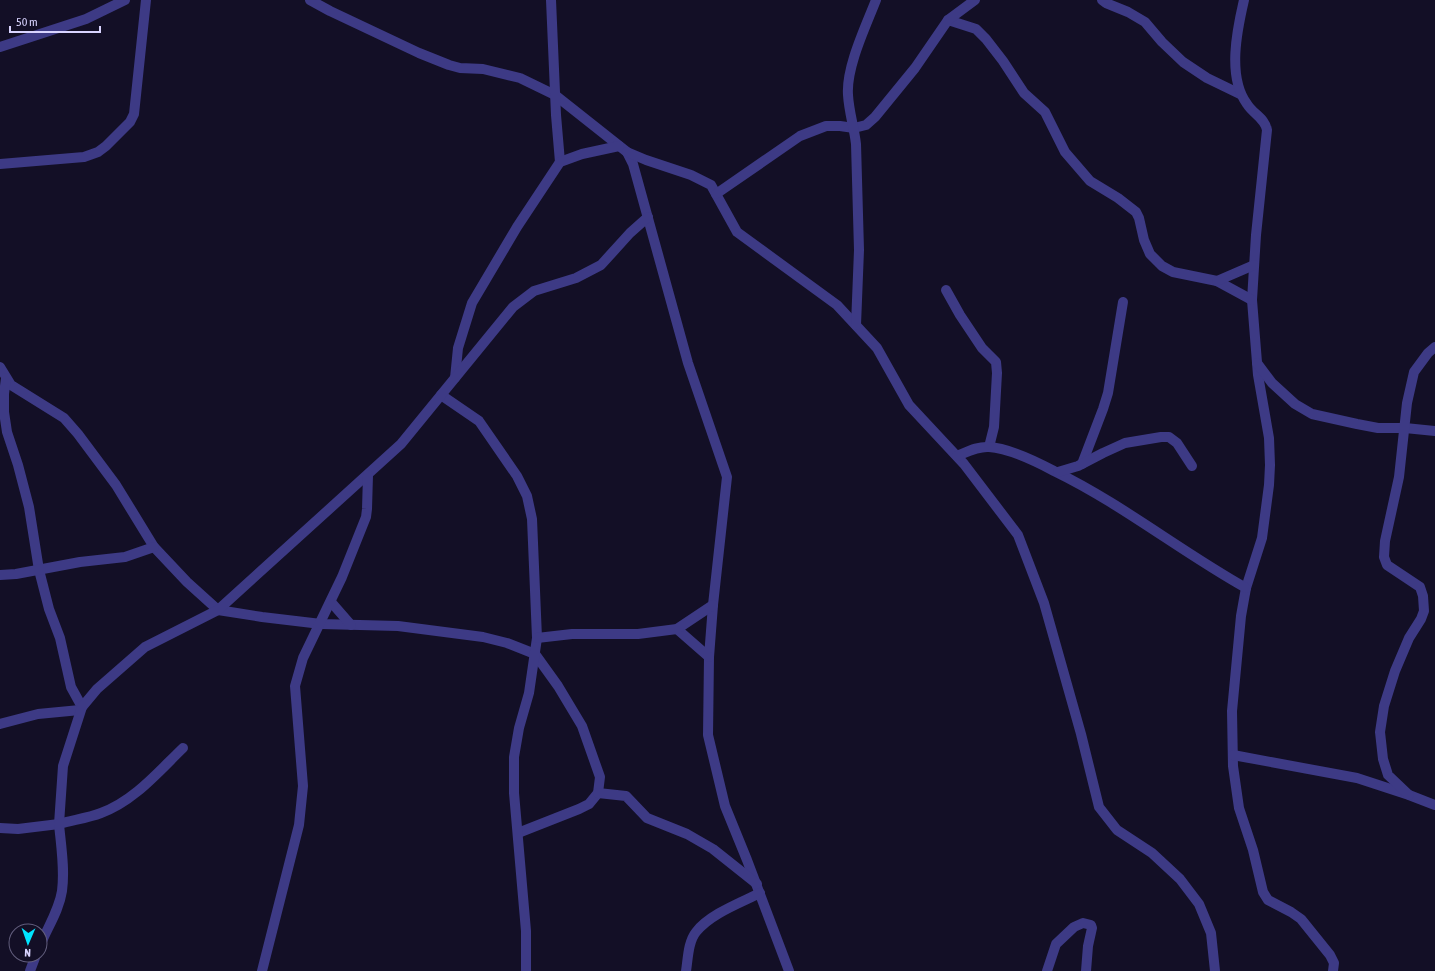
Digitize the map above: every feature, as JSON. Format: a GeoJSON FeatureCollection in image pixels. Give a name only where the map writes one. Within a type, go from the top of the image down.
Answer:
{"type":"FeatureCollection","features":[{"type":"Feature","properties":{"kind":"street"},"geometry":{"type":"LineString","coordinates":[[0,47],[86,19],[125,0]]}},
{"type":"Feature","properties":{"kind":"street"},"geometry":{"type":"LineString","coordinates":[[0,164],[84,157],[98,152],[106,146],[130,122],[134,114],[146,0]]}},
{"type":"Feature","properties":{"kind":"street"},"geometry":{"type":"LineString","coordinates":[[310,0],[419,53],[460,68],[483,69],[520,78],[555,95],[623,149],[646,160],[692,175],[711,185],[737,232],[838,305],[878,348],[909,405],[964,464],[1018,535],[1044,603],[1099,807],[1117,830],[1152,853],[1180,878],[1199,904],[1211,933],[1214,971]]}},
{"type":"Feature","properties":{"kind":"street"},"geometry":{"type":"LineString","coordinates":[[551,0],[555,95],[560,162]]}},
{"type":"Feature","properties":{"kind":"street"},"geometry":{"type":"LineString","coordinates":[[856,325],[859,250],[856,144],[848,93],[850,71],[862,34],[876,0]]}},
{"type":"Feature","properties":{"kind":"street"},"geometry":{"type":"LineString","coordinates":[[716,194],[800,136],[826,126],[854,128],[866,125],[875,117],[914,68],[948,20],[975,0]]}},
{"type":"Feature","properties":{"kind":"street"},"geometry":{"type":"LineString","coordinates":[[1102,0],[1145,22],[1162,42],[1183,62],[1207,78],[1240,94]]}},
{"type":"Feature","properties":{"kind":"street"},"geometry":{"type":"LineString","coordinates":[[1244,0],[1234,58],[1237,79],[1240,94],[1247,105],[1266,124],[1267,130],[1256,235],[1252,300],[1258,375],[1269,438],[1270,465],[1262,538],[1246,588],[1241,616],[1232,712],[1233,766],[1239,808],[1253,850],[1263,892],[1268,900],[1291,912],[1305,923],[1330,955],[1334,963],[1333,971]]}},
{"type":"Feature","properties":{"kind":"street"},"geometry":{"type":"LineString","coordinates":[[948,20],[976,29],[986,38],[1024,93],[1045,112],[1065,152],[1090,181],[1118,198],[1136,212],[1139,218],[1144,240],[1150,254],[1162,266],[1172,272],[1217,281],[1252,300]]}},
{"type":"Feature","properties":{"kind":"street"},"geometry":{"type":"LineString","coordinates":[[455,378],[458,348],[472,303],[517,227],[560,162],[582,154],[623,149]]}},
{"type":"Feature","properties":{"kind":"street"},"geometry":{"type":"LineString","coordinates":[[623,149],[633,164],[688,363],[727,477],[709,657],[708,735],[725,806],[789,971]]}},
{"type":"Feature","properties":{"kind":"street"},"geometry":{"type":"LineString","coordinates":[[48,928],[62,891],[63,866],[59,824],[63,766],[81,708],[97,689],[145,647],[218,610],[368,475],[401,444],[513,307],[534,291],[576,278],[601,265],[630,233],[648,217]]}},
{"type":"Feature","properties":{"kind":"street"},"geometry":{"type":"LineString","coordinates":[[1217,281],[1254,265]]}},
{"type":"Feature","properties":{"kind":"street"},"geometry":{"type":"LineString","coordinates":[[946,290],[960,315],[982,348],[996,362],[998,373],[994,427],[989,447]]}},
{"type":"Feature","properties":{"kind":"street"},"geometry":{"type":"LineString","coordinates":[[1079,483],[1080,465],[1108,393],[1123,302]]}},
{"type":"Feature","properties":{"kind":"street"},"geometry":{"type":"LineString","coordinates":[[1409,795],[1388,775],[1382,759],[1380,732],[1384,706],[1395,671],[1409,638],[1421,619],[1424,611],[1423,596],[1420,587],[1387,565],[1384,557],[1385,541],[1399,477],[1407,403],[1414,372],[1428,353],[1435,347]]}},
{"type":"Feature","properties":{"kind":"street"},"geometry":{"type":"LineString","coordinates":[[1257,363],[1272,383],[1295,404],[1312,414],[1378,428],[1405,428],[1435,431]]}},
{"type":"Feature","properties":{"kind":"street"},"geometry":{"type":"LineString","coordinates":[[0,367],[11,385],[64,418],[78,434],[116,485],[154,547],[187,582],[218,610],[321,624],[398,626],[483,637],[534,654],[558,686],[582,726],[600,777],[598,793],[589,804],[580,809],[518,833]]}},
{"type":"Feature","properties":{"kind":"street"},"geometry":{"type":"LineString","coordinates":[[6,378],[4,412],[8,432],[29,507],[39,570],[49,609],[60,638],[71,687],[81,708]]}},
{"type":"Feature","properties":{"kind":"street"},"geometry":{"type":"LineString","coordinates":[[441,395],[479,421],[517,476],[527,496],[532,519],[537,638],[529,693],[514,757],[514,793],[526,930],[526,971]]}},
{"type":"Feature","properties":{"kind":"street"},"geometry":{"type":"LineString","coordinates":[[1058,472],[1080,465],[1125,443],[1161,437],[1169,438],[1177,443],[1192,466]]}},
{"type":"Feature","properties":{"kind":"street"},"geometry":{"type":"LineString","coordinates":[[957,456],[980,448],[989,447],[1034,460],[1079,483],[1124,510],[1214,570],[1246,588]]}},
{"type":"Feature","properties":{"kind":"street"},"geometry":{"type":"LineString","coordinates":[[262,971],[299,826],[303,786],[295,686],[303,658],[331,602],[366,517],[368,509],[368,475]]}},
{"type":"Feature","properties":{"kind":"street"},"geometry":{"type":"LineString","coordinates":[[0,575],[39,570],[80,562],[125,557],[154,547]]}},
{"type":"Feature","properties":{"kind":"street"},"geometry":{"type":"LineString","coordinates":[[331,602],[351,625]]}},
{"type":"Feature","properties":{"kind":"street"},"geometry":{"type":"LineString","coordinates":[[537,638],[572,634],[638,634],[677,629],[713,605]]}},
{"type":"Feature","properties":{"kind":"street"},"geometry":{"type":"LineString","coordinates":[[677,629],[709,657]]}},
{"type":"Feature","properties":{"kind":"street"},"geometry":{"type":"LineString","coordinates":[[0,724],[38,714],[81,708]]}},
{"type":"Feature","properties":{"kind":"street"},"geometry":{"type":"LineString","coordinates":[[0,828],[18,829],[59,824],[101,813],[122,803],[143,787],[183,748]]}},
{"type":"Feature","properties":{"kind":"street"},"geometry":{"type":"LineString","coordinates":[[1233,755],[1357,778],[1435,805]]}},
{"type":"Feature","properties":{"kind":"street"},"geometry":{"type":"LineString","coordinates":[[598,793],[626,796],[647,818],[687,834],[713,849],[758,889]]}},
{"type":"Feature","properties":{"kind":"street"},"geometry":{"type":"LineString","coordinates":[[686,971],[690,947],[696,932],[709,919],[758,889]]}},
{"type":"Feature","properties":{"kind":"street"},"geometry":{"type":"LineString","coordinates":[[1047,971],[1056,944],[1074,927],[1083,923],[1091,925],[1092,928],[1088,946],[1086,971]]}}]}
